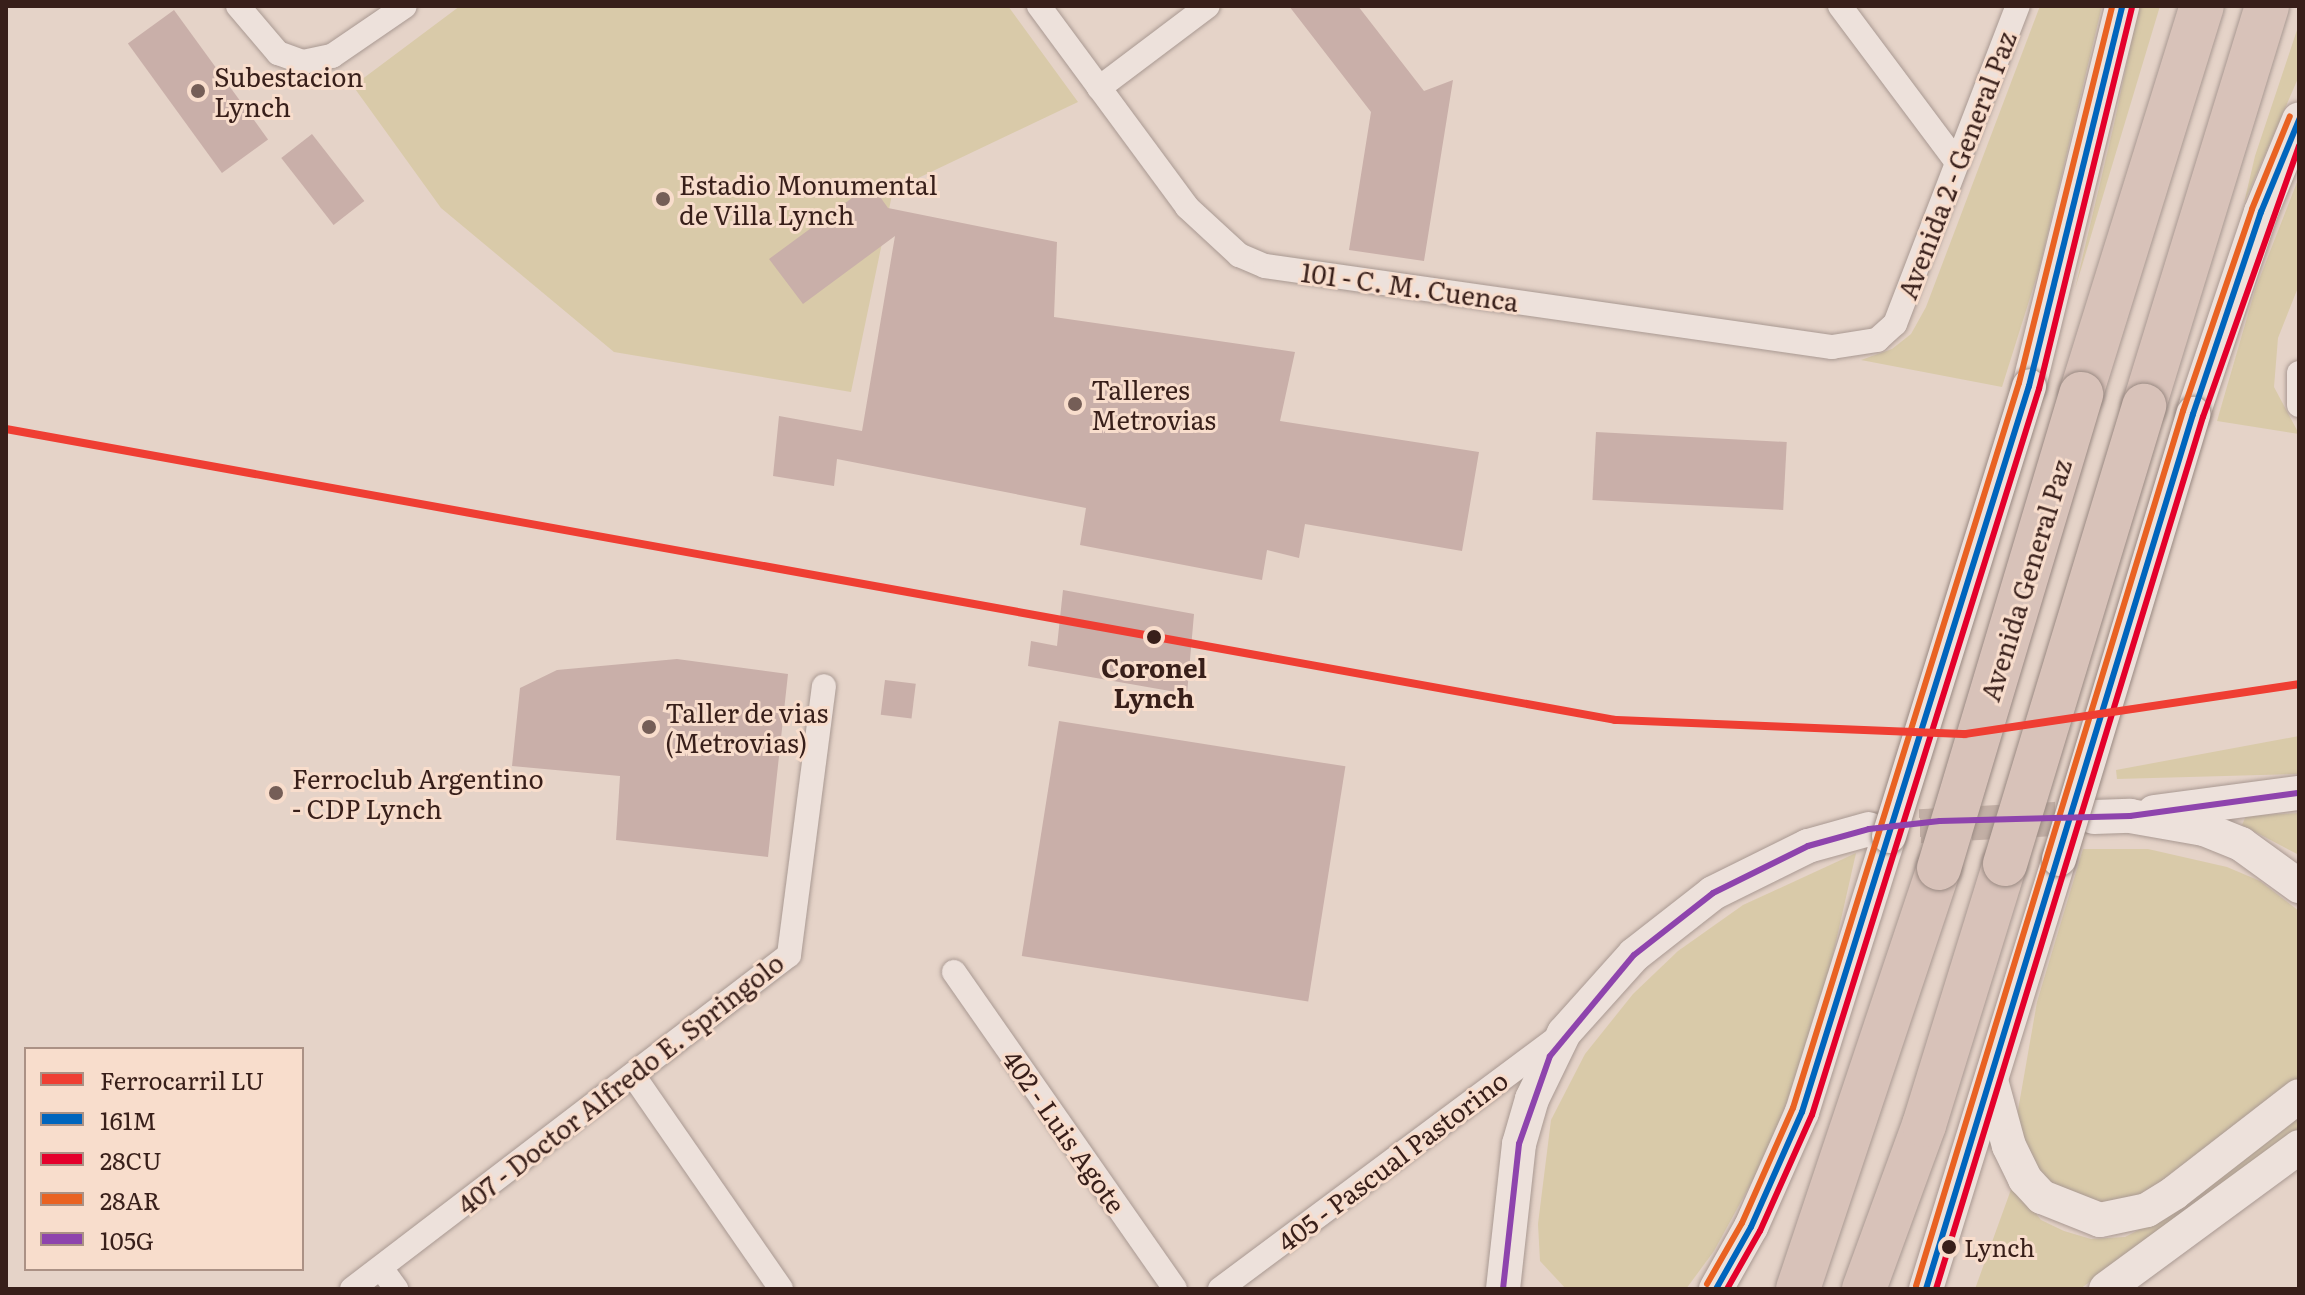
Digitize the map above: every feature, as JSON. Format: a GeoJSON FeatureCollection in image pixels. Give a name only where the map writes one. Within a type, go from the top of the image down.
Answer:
{"type":"FeatureCollection","features":[{"type":"Feature","properties":{"kind":"highway","name":"Avenida General Paz"},"geometry":{"type":"LineString","coordinates":[[1798,1289],[1939,868],[2081,394],[2202,6]]}},
{"type":"Feature","properties":{"kind":"highway"},"geometry":{"type":"LineString","coordinates":[[1864,1289],[1924,1125],[2267,6]]}},
{"type":"Feature","properties":{"kind":"street"},"geometry":{"type":"LineString","coordinates":[[238,6],[278,53],[303,62],[332,56],[405,6]]}},
{"type":"Feature","properties":{"kind":"street","name":"101 - C. M. Cuenca"},"geometry":{"type":"LineString","coordinates":[[1039,6],[1214,237],[1265,266],[1832,347],[1877,340],[1895,324]]}},
{"type":"Feature","properties":{"kind":"street"},"geometry":{"type":"LineString","coordinates":[[1099,88],[1208,6]]}},
{"type":"Feature","properties":{"kind":"street"},"geometry":{"type":"LineString","coordinates":[[1840,6],[1956,161]]}},
{"type":"Feature","properties":{"kind":"street","name":"Avenida 2 - General Paz"},"geometry":{"type":"LineString","coordinates":[[1895,324],[2018,6]]}},
{"type":"Feature","properties":{"kind":"street","name":"Avenida General Paz"},"geometry":{"type":"LineString","coordinates":[[1716,1289],[1757,1213],[1802,1112],[2029,386],[2122,6]]}},
{"type":"Feature","properties":{"kind":"street"},"geometry":{"type":"LineString","coordinates":[[1926,1289],[1992,1084],[2193,414],[2261,212],[2299,120]]}},
{"type":"Feature","properties":{"kind":"street","name":"407 - Doctor Alfredo E. Springolo"},"geometry":{"type":"LineString","coordinates":[[352,1289],[789,955],[824,686]]}},
{"type":"Feature","properties":{"kind":"street"},"geometry":{"type":"LineString","coordinates":[[2094,817],[2130,816],[2299,793]]}},
{"type":"Feature","properties":{"kind":"street"},"geometry":{"type":"LineString","coordinates":[[2130,816],[2204,829],[2241,844],[2299,886]]}},
{"type":"Feature","properties":{"kind":"street"},"geometry":{"type":"LineString","coordinates":[[1532,1289],[1505,1275],[1519,1144],[1532,1099],[1564,1033],[1634,955],[1713,893],[1808,846],[1869,829]]}},
{"type":"Feature","properties":{"kind":"street","name":"402 - Luis Agote"},"geometry":{"type":"LineString","coordinates":[[954,972],[1175,1289]]}},
{"type":"Feature","properties":{"kind":"street","name":"405 - Pascual Pastorino"},"geometry":{"type":"LineString","coordinates":[[1220,1289],[1564,1033]]}},
{"type":"Feature","properties":{"kind":"street"},"geometry":{"type":"LineString","coordinates":[[633,1075],[781,1289]]}},
{"type":"Feature","properties":{"kind":"street"},"geometry":{"type":"LineString","coordinates":[[1992,1084],[2012,1155],[2025,1179],[2042,1197],[2100,1220],[2147,1210],[2280,1116],[2299,1096]]}},
{"type":"Feature","properties":{"kind":"street"},"geometry":{"type":"LineString","coordinates":[[2106,1289],[2291,1161]]}},
{"type":"Feature","properties":{"kind":"street"},"geometry":{"type":"LineString","coordinates":[[381,1268],[396,1289]]}},
{"type":"Feature","properties":{"kind":"shaded area","name":"Estadio Monumental de Villa Lynch"},"geometry":{"type":"Polygon","coordinates":[[[460,6],[1008,6],[1078,102],[893,190],[851,392],[614,352],[441,208],[353,86],[460,6]]]}},
{"type":"Feature","properties":{"kind":"shaded area"},"geometry":{"type":"Polygon","coordinates":[[[2040,6],[2102,6],[2040,266],[2002,387],[1861,360],[1892,349],[1911,334],[1926,307],[2040,6]]]}},
{"type":"Feature","properties":{"kind":"shaded area"},"geometry":{"type":"Polygon","coordinates":[[[2139,6],[2160,6],[2075,289],[2114,124],[2139,6]]]}},
{"type":"Feature","properties":{"kind":"shaded area"},"geometry":{"type":"Polygon","coordinates":[[[2299,24],[2299,76],[2244,203],[2255,156],[2299,24]]]}},
{"type":"Feature","properties":{"kind":"shaded area"},"geometry":{"type":"Polygon","coordinates":[[[2299,177],[2299,285],[2278,338],[2274,387],[2299,434],[2217,421],[2255,290],[2299,177]]]}},
{"type":"Feature","properties":{"kind":"shaded area"},"geometry":{"type":"Polygon","coordinates":[[[2299,736],[2299,774],[2117,779],[2116,770],[2299,736]]]}},
{"type":"Feature","properties":{"kind":"shaded area"},"geometry":{"type":"Polygon","coordinates":[[[2299,813],[2299,855],[2242,825],[2246,816],[2299,813]]]}},
{"type":"Feature","properties":{"kind":"shaded area"},"geometry":{"type":"Polygon","coordinates":[[[2083,849],[2148,849],[2227,867],[2260,881],[2299,911],[2299,1078],[2164,1186],[2116,1207],[2065,1198],[2030,1163],[2017,1116],[2037,1002],[2083,849]]]}},
{"type":"Feature","properties":{"kind":"shaded area"},"geometry":{"type":"Polygon","coordinates":[[[1856,853],[1825,990],[1772,1145],[1714,1251],[1686,1289],[1566,1289],[1540,1261],[1538,1224],[1551,1120],[1585,1054],[1633,994],[1678,951],[1743,905],[1856,853]]]}},
{"type":"Feature","properties":{"kind":"shaded area"},"geometry":{"type":"Polygon","coordinates":[[[2299,1113],[2299,1129],[2080,1289],[1975,1289],[2013,1184],[2041,1220],[2064,1231],[2091,1239],[2125,1237],[2158,1220],[2299,1113]]]}},
{"type":"Feature","properties":{"kind":"building"},"geometry":{"type":"Polygon","coordinates":[[[1289,6],[1358,6],[1424,91],[1453,80],[1424,261],[1349,250],[1371,112],[1289,6]]]}},
{"type":"Feature","properties":{"kind":"building","name":"Subestacion Lynch"},"geometry":{"type":"Polygon","coordinates":[[[174,10],[268,139],[222,173],[128,44],[174,10]]]}},
{"type":"Feature","properties":{"kind":"building"},"geometry":{"type":"Polygon","coordinates":[[[312,134],[364,201],[334,225],[281,158],[312,134]]]}},
{"type":"Feature","properties":{"kind":"building","name":"Talleres Metrovias"},"geometry":{"type":"Polygon","coordinates":[[[871,184],[888,208],[1057,242],[1054,317],[1295,352],[1280,421],[1479,452],[1462,551],[1305,524],[1299,558],[1267,550],[1262,580],[1080,545],[1086,508],[837,459],[834,486],[773,476],[779,416],[862,431],[895,236],[803,304],[769,259],[871,184]]]}},
{"type":"Feature","properties":{"kind":"building"},"geometry":{"type":"Polygon","coordinates":[[[1596,432],[1787,442],[1783,510],[1592,500],[1596,432]]]}},
{"type":"Feature","properties":{"kind":"building"},"geometry":{"type":"Polygon","coordinates":[[[1063,590],[1194,614],[1187,694],[1028,666],[1031,641],[1057,646],[1063,590]]]}},
{"type":"Feature","properties":{"kind":"building","name":"Taller de vias (Metrovias)"},"geometry":{"type":"Polygon","coordinates":[[[677,659],[788,674],[768,857],[616,840],[620,776],[512,766],[520,688],[557,670],[677,659]]]}},
{"type":"Feature","properties":{"kind":"building"},"geometry":{"type":"Polygon","coordinates":[[[885,680],[916,684],[912,719],[881,715],[885,680]]]}},
{"type":"Feature","properties":{"kind":"building"},"geometry":{"type":"Polygon","coordinates":[[[1059,721],[1345,766],[1308,1001],[1022,956],[1059,721]]]}},
{"type":"Feature","properties":{"kind":"tunnel"},"geometry":{"type":"LineString","coordinates":[[1869,829],[2094,817]]}},
{"type":"Feature","properties":{"kind":"rail line","name":"LU"},"geometry":{"type":"LineString","coordinates":[[6,429],[1615,720],[1965,734],[2299,684]]}},
{"type":"Feature","properties":{"kind":"transit line","name":"28AR"},"geometry":{"type":"LineString","coordinates":[[1707,1284],[1742,1223],[1793,1108],[2019,383],[2112,6]]}},
{"type":"Feature","properties":{"kind":"transit line","name":"161M"},"geometry":{"type":"LineString","coordinates":[[1716,1289],[1751,1227],[1802,1112],[2029,386],[2122,6]]}},
{"type":"Feature","properties":{"kind":"transit line","name":"28CU"},"geometry":{"type":"LineString","coordinates":[[1727,1289],[1760,1231],[1812,1115],[2039,389],[2132,8]]}},
{"type":"Feature","properties":{"kind":"transit line","name":"28AR"},"geometry":{"type":"LineString","coordinates":[[1916,1286],[2183,411],[2252,209],[2290,116]]}},
{"type":"Feature","properties":{"kind":"transit line","name":"161M"},"geometry":{"type":"LineString","coordinates":[[1926,1289],[2193,414],[2261,212],[2299,120]]}},
{"type":"Feature","properties":{"kind":"transit line","name":"28CU"},"geometry":{"type":"LineString","coordinates":[[1936,1289],[2203,417],[2299,146]]}},
{"type":"Feature","properties":{"kind":"transit line","name":"105G"},"geometry":{"type":"LineString","coordinates":[[1503,1289],[1519,1144],[1550,1056],[1634,955],[1713,893],[1808,846],[1869,829],[1940,821],[2130,816],[2299,793]]}},
{"type":"Feature","properties":{"kind":"place","name":"Subestacion Lynch"},"geometry":{"type":"Point","coordinates":[198,91]}},
{"type":"Feature","properties":{"kind":"place","name":"Estadio Monumental de Villa Lynch"},"geometry":{"type":"Point","coordinates":[663,199]}},
{"type":"Feature","properties":{"kind":"place","name":"Talleres Metrovias"},"geometry":{"type":"Point","coordinates":[1075,404]}},
{"type":"Feature","properties":{"kind":"place","name":"Coronel Lynch"},"geometry":{"type":"Point","coordinates":[1154,637]}},
{"type":"Feature","properties":{"kind":"place","name":"Taller de vias (Metrovias)"},"geometry":{"type":"Point","coordinates":[649,727]}},
{"type":"Feature","properties":{"kind":"place","name":"Ferroclub Argentino - CDP Lynch"},"geometry":{"type":"Point","coordinates":[276,793]}},
{"type":"Feature","properties":{"kind":"place","name":"Lynch"},"geometry":{"type":"Point","coordinates":[1949,1247]}}]}
